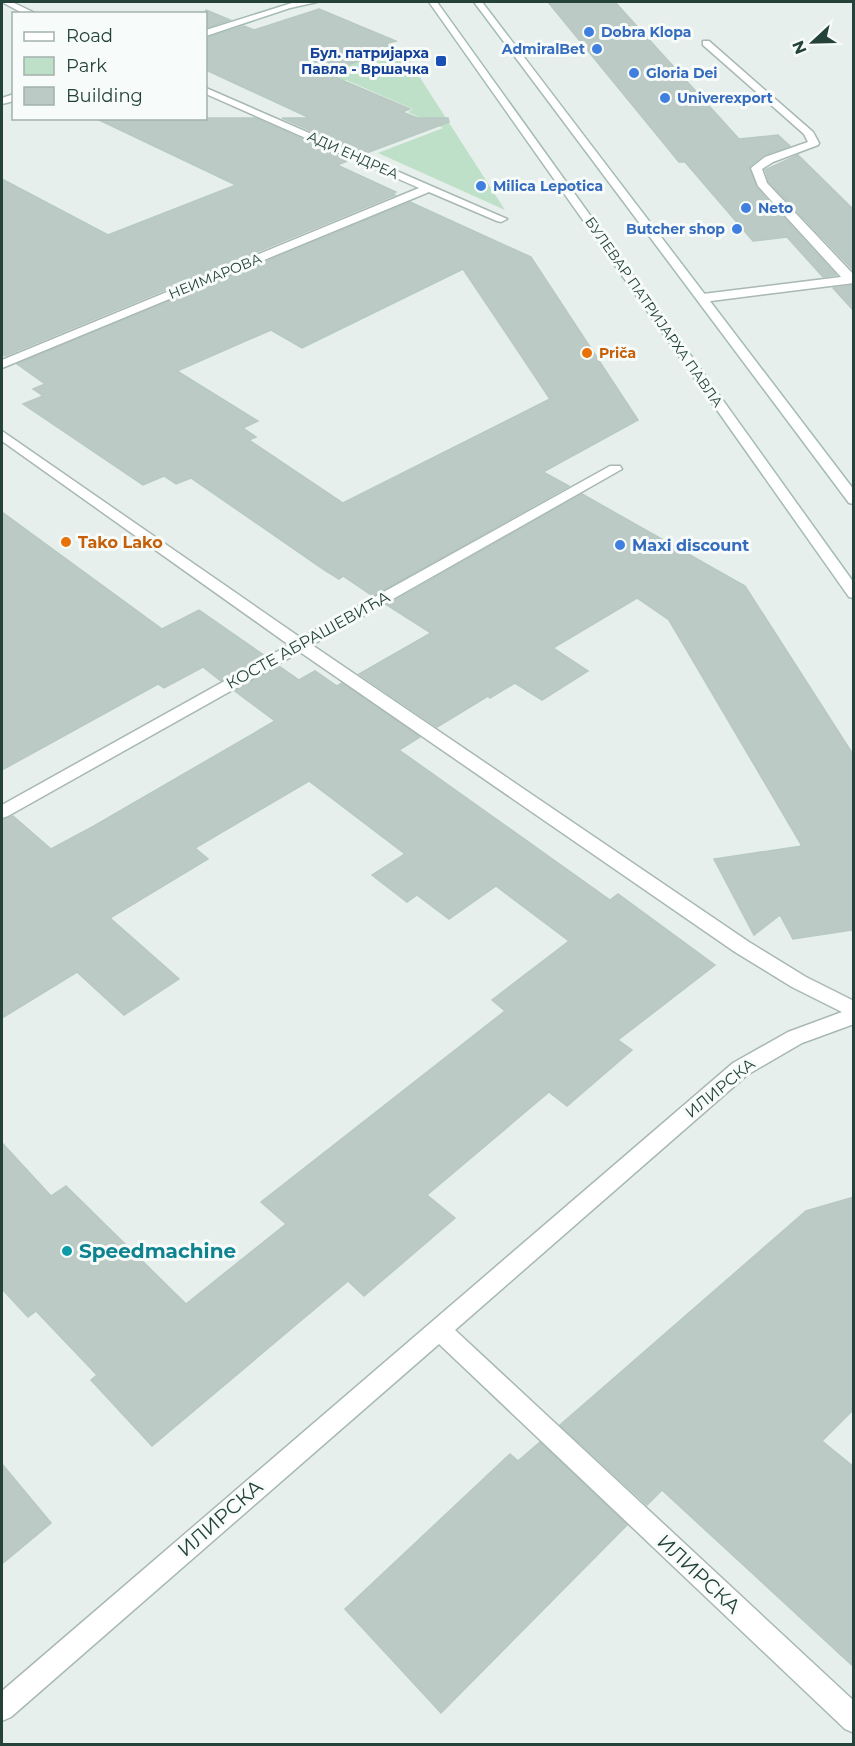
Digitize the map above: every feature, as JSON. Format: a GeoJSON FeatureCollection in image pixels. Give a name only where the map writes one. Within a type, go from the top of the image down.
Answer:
{"type":"FeatureCollection","features":[{"type":"Feature","properties":{"kind":"street"},"geometry":{"type":"LineString","coordinates":[[6,2],[28,12]]}},
{"type":"Feature","properties":{"kind":"street"},"geometry":{"type":"LineString","coordinates":[[207,33],[291,3],[312,2]]}},
{"type":"Feature","properties":{"kind":"street","name":"БУЛЕВАР ПАТРИЈАРХА ПАВЛА"},"geometry":{"type":"LineString","coordinates":[[433,2],[854,594]]}},
{"type":"Feature","properties":{"kind":"street"},"geometry":{"type":"LineString","coordinates":[[478,2],[854,500]]}},
{"type":"Feature","properties":{"kind":"street"},"geometry":{"type":"LineString","coordinates":[[706,43],[808,132],[814,143],[803,150],[764,160],[756,168],[757,176],[852,279]]}},
{"type":"Feature","properties":{"kind":"street","name":"АДИ ЕНДРЕА"},"geometry":{"type":"LineString","coordinates":[[207,91],[501,219]]}},
{"type":"Feature","properties":{"kind":"street","name":"НЕИМАРОВА"},"geometry":{"type":"LineString","coordinates":[[2,364],[428,188]]}},
{"type":"Feature","properties":{"kind":"street"},"geometry":{"type":"LineString","coordinates":[[703,298],[852,279]]}},
{"type":"Feature","properties":{"kind":"street"},"geometry":{"type":"LineString","coordinates":[[2,435],[299,644],[742,947],[799,982],[854,1010]]}},
{"type":"Feature","properties":{"kind":"street","name":"КОСТЕ АБРАШЕВИЋА"},"geometry":{"type":"LineString","coordinates":[[2,812],[615,469]]}},
{"type":"Feature","properties":{"kind":"street","name":"ИЛИРСКА"},"geometry":{"type":"LineString","coordinates":[[2,1708],[740,1069],[770,1048],[799,1034],[854,1016]]}},
{"type":"Feature","properties":{"kind":"street","name":"ИЛИРСКА"},"geometry":{"type":"LineString","coordinates":[[439,1329],[854,1720]]}},
{"type":"Feature","properties":{"kind":"green space"},"geometry":{"type":"Polygon","coordinates":[[[337,41],[375,57],[401,48],[505,210],[378,153],[443,128],[408,112],[413,109],[346,80],[294,98],[337,41]]]}},
{"type":"Feature","properties":{"kind":"building"},"geometry":{"type":"Polygon","coordinates":[[[548,2],[615,2],[739,139],[778,135],[790,146],[764,155],[750,166],[756,187],[836,275],[823,277],[787,237],[753,241],[685,162],[679,162],[548,2]]]}},
{"type":"Feature","properties":{"kind":"building"},"geometry":{"type":"Polygon","coordinates":[[[319,9],[396,41],[385,44],[389,46],[384,48],[390,50],[325,73],[410,109],[402,112],[418,118],[448,118],[449,122],[364,154],[282,118],[310,118],[207,70],[207,38],[244,26],[254,30],[319,9]]]}},
{"type":"Feature","properties":{"kind":"building"},"geometry":{"type":"Polygon","coordinates":[[[206,10],[230,20],[207,28],[206,10]]]}},
{"type":"Feature","properties":{"kind":"building"},"geometry":{"type":"Polygon","coordinates":[[[256,118],[350,160],[337,165],[396,192],[392,194],[395,195],[5,356],[2,354],[2,179],[108,235],[236,185],[99,120],[256,118]]]}},
{"type":"Feature","properties":{"kind":"building"},"geometry":{"type":"Polygon","coordinates":[[[798,155],[854,210],[854,271],[769,182],[765,170],[798,155]]]}},
{"type":"Feature","properties":{"kind":"building"},"geometry":{"type":"Polygon","coordinates":[[[410,202],[531,257],[638,420],[543,472],[569,486],[373,596],[343,576],[339,579],[323,569],[191,478],[176,484],[164,476],[143,485],[23,404],[43,396],[33,389],[45,384],[17,364],[410,202]],[[463,269],[302,348],[271,330],[177,371],[258,421],[243,428],[256,437],[249,440],[343,503],[550,399],[463,269]]]}},
{"type":"Feature","properties":{"kind":"building"},"geometry":{"type":"Polygon","coordinates":[[[854,285],[854,311],[833,288],[854,285]]]}},
{"type":"Feature","properties":{"kind":"building"},"geometry":{"type":"Polygon","coordinates":[[[582,494],[745,586],[854,756],[854,933],[852,930],[793,939],[780,915],[754,935],[714,859],[802,846],[669,620],[637,598],[553,648],[588,671],[542,700],[515,683],[490,698],[488,696],[437,727],[359,674],[431,633],[387,605],[582,494]]]}},
{"type":"Feature","properties":{"kind":"building"},"geometry":{"type":"Polygon","coordinates":[[[2,512],[162,629],[199,610],[265,656],[221,681],[203,667],[164,688],[158,684],[2,770],[2,512]]]}},
{"type":"Feature","properties":{"kind":"building"},"geometry":{"type":"Polygon","coordinates":[[[279,666],[299,680],[315,671],[337,686],[342,683],[420,737],[399,750],[610,900],[618,894],[715,965],[618,1040],[632,1050],[567,1106],[549,1092],[427,1195],[455,1218],[364,1296],[348,1281],[152,1446],[91,1380],[97,1375],[36,1311],[28,1317],[2,1289],[2,1143],[51,1196],[66,1186],[186,1304],[286,1224],[261,1202],[505,1011],[492,1000],[569,941],[496,886],[449,919],[417,895],[407,902],[372,875],[405,854],[309,781],[195,848],[208,859],[110,918],[179,979],[124,1015],[77,972],[2,1018],[2,820],[13,816],[51,849],[94,826],[275,721],[235,691],[279,666]]]}},
{"type":"Feature","properties":{"kind":"building"},"geometry":{"type":"Polygon","coordinates":[[[854,1197],[854,1409],[822,1441],[854,1467],[854,1667],[662,1490],[647,1505],[560,1425],[806,1211],[854,1197]]]}},
{"type":"Feature","properties":{"kind":"building"},"geometry":{"type":"Polygon","coordinates":[[[540,1442],[627,1525],[441,1713],[345,1609],[510,1454],[518,1461],[540,1442]]]}},
{"type":"Feature","properties":{"kind":"building"},"geometry":{"type":"Polygon","coordinates":[[[2,1464],[51,1523],[2,1564],[2,1464]]]}},
{"type":"Feature","properties":{"kind":"place","name":"Dobra Klopa"},"geometry":{"type":"Point","coordinates":[589,32]}},
{"type":"Feature","properties":{"kind":"place","name":"AdmiralBet"},"geometry":{"type":"Point","coordinates":[597,49]}},
{"type":"Feature","properties":{"kind":"place","name":"Бул. патријарха Павла - Вршачка"},"geometry":{"type":"Point","coordinates":[441,61]}},
{"type":"Feature","properties":{"kind":"place","name":"Gloria Dei"},"geometry":{"type":"Point","coordinates":[634,73]}},
{"type":"Feature","properties":{"kind":"place","name":"Univerexport"},"geometry":{"type":"Point","coordinates":[665,98]}},
{"type":"Feature","properties":{"kind":"place","name":"Milica Lepotica"},"geometry":{"type":"Point","coordinates":[481,186]}},
{"type":"Feature","properties":{"kind":"place","name":"Neto"},"geometry":{"type":"Point","coordinates":[746,208]}},
{"type":"Feature","properties":{"kind":"place","name":"Butcher shop"},"geometry":{"type":"Point","coordinates":[737,229]}},
{"type":"Feature","properties":{"kind":"place","name":"Priča"},"geometry":{"type":"Point","coordinates":[587,353]}},
{"type":"Feature","properties":{"kind":"place","name":"Tako Lako"},"geometry":{"type":"Point","coordinates":[66,542]}},
{"type":"Feature","properties":{"kind":"place","name":"Maxi discount"},"geometry":{"type":"Point","coordinates":[620,545]}},
{"type":"Feature","properties":{"kind":"place","name":"Speedmachine"},"geometry":{"type":"Point","coordinates":[67,1251]}}]}
